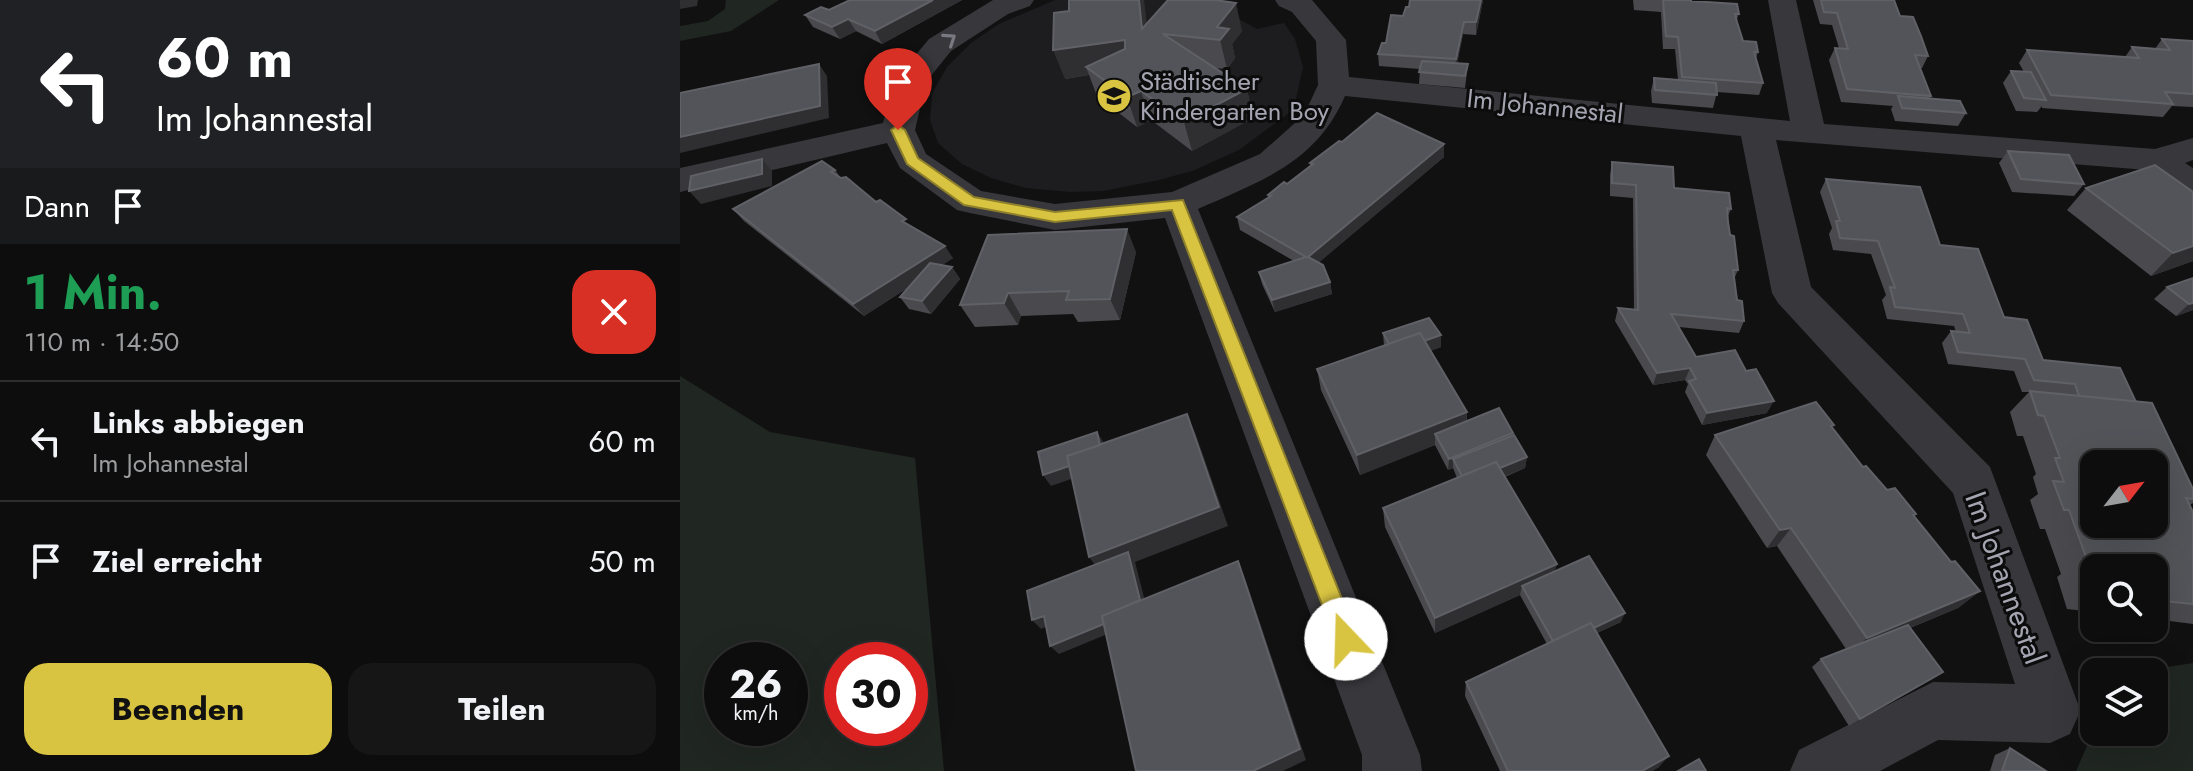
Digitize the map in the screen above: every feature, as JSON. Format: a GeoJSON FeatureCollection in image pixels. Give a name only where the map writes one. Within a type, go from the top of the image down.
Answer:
{"type":"FeatureCollection","features":[{"type":"Feature","properties":{"kind":"street"},"geometry":{"type":"LineString","coordinates":[[1020,0],[998,8],[940,45],[910,81],[898,130],[912,160],[970,201],[1055,217],[1178,204],[1272,162],[1318,120],[1334,85],[1331,40],[1303,2]]}},
{"type":"Feature","properties":{"kind":"street","name":"Im Johannestal"},"geometry":{"type":"LineString","coordinates":[[1782,0],[1783,130],[1792,293],[1973,482],[2050,704],[2050,714],[1933,711],[1820,771]]}},
{"type":"Feature","properties":{"kind":"street","name":"Im Johannestal"},"geometry":{"type":"LineString","coordinates":[[1334,85],[1783,130],[2156,160],[2193,149]]}},
{"type":"Feature","properties":{"kind":"street"},"geometry":{"type":"LineString","coordinates":[[680,180],[898,130]]}},
{"type":"Feature","properties":{"kind":"street","name":"Im Johannestal"},"geometry":{"type":"LineString","coordinates":[[2156,160],[2193,185]]}},
{"type":"Feature","properties":{"kind":"street"},"geometry":{"type":"LineString","coordinates":[[1178,204],[1391,755],[1392,771]]}},
{"type":"Feature","properties":{"kind":"shaded area"},"geometry":{"type":"Polygon","coordinates":[[[726,0],[779,0],[731,31],[680,41],[680,26],[708,21],[725,9],[726,0]]]}},
{"type":"Feature","properties":{"kind":"shaded area","name":"Städtischer Kindergarten Boy"},"geometry":{"type":"Polygon","coordinates":[[[1055,0],[1205,0],[1257,29],[1284,23],[1295,39],[1303,67],[1296,99],[1289,113],[1239,150],[1195,170],[1159,180],[1103,191],[1070,192],[1026,188],[991,178],[962,164],[938,143],[930,120],[932,93],[947,67],[971,43],[999,24],[1055,0]]]}},
{"type":"Feature","properties":{"kind":"shaded area"},"geometry":{"type":"Polygon","coordinates":[[[680,376],[770,432],[915,458],[944,771],[680,771],[680,376]]]}},
{"type":"Feature","properties":{"kind":"shaded area"},"geometry":{"type":"Polygon","coordinates":[[[2193,663],[2193,771],[2076,771],[2087,746],[2168,746],[2168,667],[2193,663]]]}},
{"type":"Feature","properties":{"kind":"building"},"geometry":{"type":"Polygon","coordinates":[[[850,0],[933,0],[875,31],[848,19],[832,27],[805,15],[821,7],[829,10],[850,0]]]}},
{"type":"Feature","properties":{"kind":"building"},"geometry":{"type":"Polygon","coordinates":[[[1069,0],[1139,0],[1142,29],[1168,0],[1236,3],[1217,27],[1229,29],[1220,40],[1163,34],[1247,89],[1184,122],[1141,91],[1127,97],[1086,67],[1125,49],[1125,40],[1053,50],[1054,13],[1069,11],[1069,0]]]}},
{"type":"Feature","properties":{"kind":"building"},"geometry":{"type":"Polygon","coordinates":[[[1410,0],[1481,0],[1476,22],[1464,22],[1456,59],[1378,54],[1382,43],[1386,43],[1391,15],[1403,16],[1410,0]]]}},
{"type":"Feature","properties":{"kind":"building"},"geometry":{"type":"Polygon","coordinates":[[[1663,0],[1737,4],[1739,14],[1735,14],[1743,41],[1756,42],[1758,52],[1754,52],[1763,83],[1682,77],[1678,37],[1666,36],[1663,0]]]}},
{"type":"Feature","properties":{"kind":"building"},"geometry":{"type":"Polygon","coordinates":[[[1821,0],[1894,0],[1900,16],[1913,17],[1921,36],[1928,56],[1915,55],[1931,96],[1847,89],[1835,48],[1848,49],[1837,13],[1824,12],[1821,0]]]}},
{"type":"Feature","properties":{"kind":"building"},"geometry":{"type":"Polygon","coordinates":[[[2162,39],[2193,41],[2193,94],[2165,92],[2173,104],[2051,95],[2027,50],[2139,58],[2132,47],[2170,50],[2162,39]]]}},
{"type":"Feature","properties":{"kind":"building"},"geometry":{"type":"Polygon","coordinates":[[[1422,61],[1468,64],[1465,76],[1419,72],[1422,61]]]}},
{"type":"Feature","properties":{"kind":"building"},"geometry":{"type":"Polygon","coordinates":[[[819,64],[820,106],[680,137],[680,93],[819,64]]]}},
{"type":"Feature","properties":{"kind":"building"},"geometry":{"type":"Polygon","coordinates":[[[2011,71],[2031,72],[2046,100],[2024,98],[2011,71]]]}},
{"type":"Feature","properties":{"kind":"building"},"geometry":{"type":"Polygon","coordinates":[[[1654,78],[1716,83],[1717,95],[1655,90],[1654,78]]]}},
{"type":"Feature","properties":{"kind":"building"},"geometry":{"type":"Polygon","coordinates":[[[1898,96],[1960,101],[1966,113],[1902,108],[1898,96]]]}},
{"type":"Feature","properties":{"kind":"building"},"geometry":{"type":"Polygon","coordinates":[[[1377,113],[1444,144],[1308,257],[1323,265],[1330,282],[1272,300],[1259,272],[1306,257],[1237,217],[1271,196],[1268,195],[1284,182],[1287,184],[1377,113]]]}},
{"type":"Feature","properties":{"kind":"building"},"geometry":{"type":"Polygon","coordinates":[[[2008,151],[2069,155],[2084,184],[2021,179],[2008,151]]]}},
{"type":"Feature","properties":{"kind":"building"},"geometry":{"type":"Polygon","coordinates":[[[762,159],[762,174],[689,191],[691,176],[762,159]]]}},
{"type":"Feature","properties":{"kind":"building"},"geometry":{"type":"Polygon","coordinates":[[[822,161],[835,170],[831,172],[841,178],[846,177],[876,202],[880,200],[906,219],[902,221],[945,246],[853,304],[733,209],[822,161]]]}},
{"type":"Feature","properties":{"kind":"building"},"geometry":{"type":"Polygon","coordinates":[[[1612,162],[1673,167],[1674,188],[1729,193],[1731,209],[1727,208],[1728,222],[1730,235],[1734,236],[1738,270],[1733,270],[1737,300],[1742,301],[1744,321],[1671,314],[1696,357],[1735,350],[1746,371],[1756,369],[1774,401],[1707,413],[1689,381],[1696,379],[1690,368],[1657,373],[1618,308],[1638,310],[1636,185],[1612,183],[1612,162]]]}},
{"type":"Feature","properties":{"kind":"building"},"geometry":{"type":"Polygon","coordinates":[[[2155,165],[2193,192],[2193,246],[2173,253],[2086,188],[2155,165]]]}},
{"type":"Feature","properties":{"kind":"building"},"geometry":{"type":"Polygon","coordinates":[[[1826,179],[1920,187],[1940,245],[1978,249],[2004,317],[2027,320],[2043,360],[2120,368],[2136,402],[2079,396],[2075,384],[2034,380],[2025,359],[1958,352],[1951,331],[1970,333],[1963,314],[1895,307],[1890,287],[1895,288],[1878,241],[1840,238],[1836,221],[1840,221],[1826,179]]]}},
{"type":"Feature","properties":{"kind":"building"},"geometry":{"type":"Polygon","coordinates":[[[1127,229],[1110,299],[1066,300],[1069,291],[1008,293],[1004,303],[960,305],[988,235],[1127,229]]]}},
{"type":"Feature","properties":{"kind":"building"},"geometry":{"type":"Polygon","coordinates":[[[930,263],[952,267],[922,301],[900,297],[930,263]]]}},
{"type":"Feature","properties":{"kind":"building"},"geometry":{"type":"Polygon","coordinates":[[[2193,278],[2193,303],[2189,304],[2167,287],[2193,278]]]}},
{"type":"Feature","properties":{"kind":"building"},"geometry":{"type":"Polygon","coordinates":[[[1429,318],[1441,335],[1424,341],[1420,333],[1389,344],[1383,333],[1429,318]]]}},
{"type":"Feature","properties":{"kind":"building"},"geometry":{"type":"Polygon","coordinates":[[[1420,333],[1467,412],[1357,455],[1317,369],[1420,333]]]}},
{"type":"Feature","properties":{"kind":"building"},"geometry":{"type":"Polygon","coordinates":[[[2030,391],[2152,403],[2193,489],[2193,499],[2186,498],[2193,512],[2193,604],[2168,601],[2168,554],[2085,554],[2069,510],[2064,510],[2053,481],[2064,482],[2055,458],[2060,458],[2044,416],[2038,415],[2030,391]]]}},
{"type":"Feature","properties":{"kind":"building"},"geometry":{"type":"Polygon","coordinates":[[[1816,402],[1863,467],[1866,466],[1887,490],[1895,488],[1951,562],[1955,561],[1980,591],[1867,638],[1791,528],[1780,530],[1715,435],[1816,402]]]}},
{"type":"Feature","properties":{"kind":"building"},"geometry":{"type":"Polygon","coordinates":[[[1499,408],[1513,433],[1449,459],[1435,434],[1499,408]]]}},
{"type":"Feature","properties":{"kind":"building"},"geometry":{"type":"Polygon","coordinates":[[[1187,414],[1219,507],[1089,557],[1067,456],[1187,414]]]}},
{"type":"Feature","properties":{"kind":"building"},"geometry":{"type":"Polygon","coordinates":[[[1097,432],[1100,445],[1067,456],[1069,466],[1043,475],[1038,452],[1097,432]]]}},
{"type":"Feature","properties":{"kind":"building"},"geometry":{"type":"Polygon","coordinates":[[[1514,435],[1527,457],[1500,468],[1496,462],[1462,476],[1453,459],[1514,435]]]}},
{"type":"Feature","properties":{"kind":"building"},"geometry":{"type":"Polygon","coordinates":[[[1496,462],[1557,564],[1435,618],[1383,508],[1496,462]]]}},
{"type":"Feature","properties":{"kind":"building"},"geometry":{"type":"Polygon","coordinates":[[[1128,552],[1140,600],[1102,616],[1104,624],[1050,646],[1044,616],[1032,620],[1027,591],[1128,552]]]}},
{"type":"Feature","properties":{"kind":"building"},"geometry":{"type":"Polygon","coordinates":[[[1589,556],[1625,613],[1594,628],[1591,623],[1553,641],[1522,586],[1589,556]]]}},
{"type":"Feature","properties":{"kind":"building"},"geometry":{"type":"Polygon","coordinates":[[[1238,561],[1300,749],[1253,771],[1136,771],[1102,616],[1238,561]]]}},
{"type":"Feature","properties":{"kind":"building"},"geometry":{"type":"Polygon","coordinates":[[[1591,623],[1669,756],[1642,771],[1508,771],[1466,682],[1591,623]]]}},
{"type":"Feature","properties":{"kind":"building"},"geometry":{"type":"Polygon","coordinates":[[[1908,625],[1943,672],[1860,719],[1821,659],[1908,625]]]}},
{"type":"Feature","properties":{"kind":"building"},"geometry":{"type":"Polygon","coordinates":[[[2010,748],[2046,771],[2002,771],[2010,748]]]}},
{"type":"Feature","properties":{"kind":"building"},"geometry":{"type":"Polygon","coordinates":[[[1699,759],[1706,771],[1678,771],[1699,759]]]}},
{"type":"Feature","properties":{"kind":"place","name":"Städtischer Kindergarten Boy"},"geometry":{"type":"Point","coordinates":[1114,96]}},
{"type":"Feature","properties":{"kind":"route"},"geometry":{"type":"LineString","coordinates":[[898,130],[912,160],[970,201],[1055,217],[1178,204],[1346,639]]}}]}
